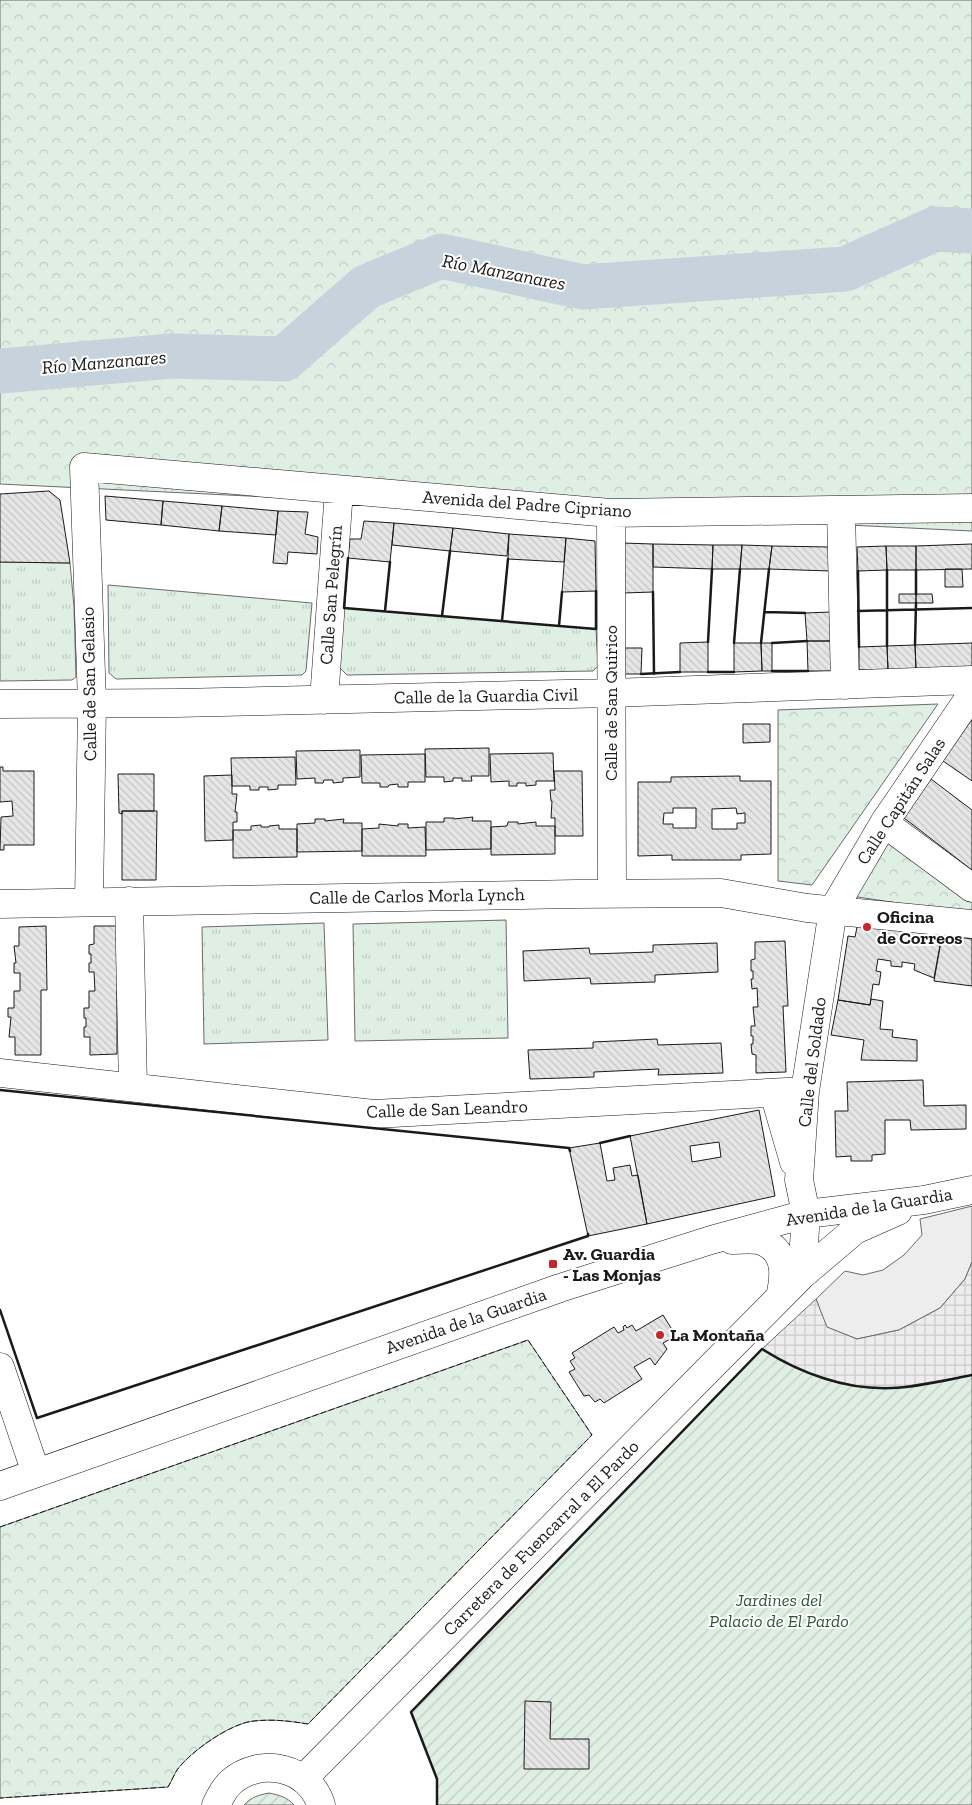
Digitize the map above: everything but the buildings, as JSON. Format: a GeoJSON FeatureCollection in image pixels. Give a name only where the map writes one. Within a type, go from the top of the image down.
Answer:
{"type":"FeatureCollection","features":[{"type":"Feature","properties":{"kind":"street","name":"Avenida del Padre Cipriano"},"geometry":{"type":"LineString","coordinates":[[84,467],[611,513],[972,508]]}},
{"type":"Feature","properties":{"kind":"street","name":"Calle de San Gelasio"},"geometry":{"type":"LineString","coordinates":[[84,467],[92,703],[89,902]]}},
{"type":"Feature","properties":{"kind":"street","name":"Calle San Pelegrín"},"geometry":{"type":"LineString","coordinates":[[324,700],[339,490]]}},
{"type":"Feature","properties":{"kind":"street"},"geometry":{"type":"LineString","coordinates":[[841,510],[845,685]]}},
{"type":"Feature","properties":{"kind":"street","name":"Calle de San Quirico"},"geometry":{"type":"LineString","coordinates":[[611,513],[612,893]]}},
{"type":"Feature","properties":{"kind":"street","name":"Calle de la Guardia Civil"},"geometry":{"type":"LineString","coordinates":[[0,704],[177,703],[612,693],[972,680]]}},
{"type":"Feature","properties":{"kind":"street","name":"Calle Capitán Salas"},"geometry":{"type":"LineString","coordinates":[[833,910],[884,823],[972,694]]}},
{"type":"Feature","properties":{"kind":"street"},"geometry":{"type":"LineString","coordinates":[[884,823],[972,888]]}},
{"type":"Feature","properties":{"kind":"street","name":"Calle de Carlos Morla Lynch"},"geometry":{"type":"LineString","coordinates":[[0,904],[612,893],[721,893],[807,908],[972,924]]}},
{"type":"Feature","properties":{"kind":"street"},"geometry":{"type":"LineString","coordinates":[[129,901],[133,1087]]}},
{"type":"Feature","properties":{"kind":"street","name":"Calle del Soldado"},"geometry":{"type":"LineString","coordinates":[[806,1214],[800,1180],[805,1091],[833,910]]}},
{"type":"Feature","properties":{"kind":"street","name":"Calle de San Leandro"},"geometry":{"type":"LineString","coordinates":[[0,1073],[374,1114],[805,1091]]}},
{"type":"Feature","properties":{"kind":"street"},"geometry":{"type":"LineString","coordinates":[[774,1092],[800,1180]]}},
{"type":"Feature","properties":{"kind":"street","name":"Avenida de la Guardia"},"geometry":{"type":"LineString","coordinates":[[0,1486],[560,1288],[711,1240],[806,1214],[924,1200],[972,1190]]}},
{"type":"Feature","properties":{"kind":"street","name":"Carretera de Fuencarral a El Pardo"},"geometry":{"type":"LineString","coordinates":[[303,1779],[802,1275],[855,1230],[924,1200]]}},
{"type":"Feature","properties":{"kind":"street"},"geometry":{"type":"LineString","coordinates":[[806,1214],[819,1227],[855,1230]]}},
{"type":"Feature","properties":{"kind":"street"},"geometry":{"type":"LineString","coordinates":[[802,1275],[806,1214]]}},
{"type":"Feature","properties":{"kind":"street"},"geometry":{"type":"LineString","coordinates":[[711,1240],[762,1241],[773,1248],[782,1261],[784,1278],[780,1297]]}},
{"type":"Feature","properties":{"kind":"street"},"geometry":{"type":"LineString","coordinates":[[0,1368],[36,1473]]}},
{"type":"Feature","properties":{"kind":"street"},"geometry":{"type":"LineString","coordinates":[[216,1805],[231,1782],[253,1770],[270,1767],[283,1769],[303,1779],[312,1788],[321,1805]]}},
{"type":"Feature","properties":{"kind":"green space"},"geometry":{"type":"Polygon","coordinates":[[[0,0],[972,0],[972,531],[0,484],[0,0]]]}},
{"type":"Feature","properties":{"kind":"green space"},"geometry":{"type":"Polygon","coordinates":[[[0,562],[70,563],[74,607],[76,677],[72,680],[0,681],[0,562]]]}},
{"type":"Feature","properties":{"kind":"green space"},"geometry":{"type":"Polygon","coordinates":[[[108,585],[312,603],[306,671],[302,675],[116,679],[109,673],[108,585]]]}},
{"type":"Feature","properties":{"kind":"green space"},"geometry":{"type":"Polygon","coordinates":[[[344,608],[596,629],[598,666],[593,671],[347,675],[339,667],[344,608]]]}},
{"type":"Feature","properties":{"kind":"green space"},"geometry":{"type":"Polygon","coordinates":[[[938,704],[812,885],[778,881],[778,710],[938,704]]]}},
{"type":"Feature","properties":{"kind":"green space"},"geometry":{"type":"Polygon","coordinates":[[[891,837],[972,898],[972,914],[851,896],[891,837]]]}},
{"type":"Feature","properties":{"kind":"green space"},"geometry":{"type":"Polygon","coordinates":[[[506,920],[508,1038],[355,1041],[353,924],[506,920]]]}},
{"type":"Feature","properties":{"kind":"green space"},"geometry":{"type":"Polygon","coordinates":[[[324,923],[328,1040],[204,1044],[202,927],[324,923]]]}},
{"type":"Feature","properties":{"kind":"green space"},"geometry":{"type":"Polygon","coordinates":[[[528,1340],[592,1435],[308,1724],[261,1720],[234,1727],[212,1739],[183,1763],[168,1787],[0,1798],[0,1527],[528,1340]]]}},
{"type":"Feature","properties":{"kind":"green space","name":"Jardines del Palacio de El Pardo"},"geometry":{"type":"Polygon","coordinates":[[[762,1349],[808,1373],[824,1379],[857,1386],[892,1388],[972,1375],[972,1805],[437,1805],[437,1779],[411,1712],[762,1349]]]}},
{"type":"Feature","properties":{"kind":"green space"},"geometry":{"type":"Polygon","coordinates":[[[269,1793],[283,1797],[294,1805],[244,1805],[255,1797],[269,1793]]]}},
{"type":"Feature","properties":{"kind":"shaded area"},"geometry":{"type":"Polygon","coordinates":[[[972,1206],[972,1262],[965,1279],[940,1308],[899,1330],[857,1339],[826,1327],[816,1299],[845,1271],[863,1275],[883,1270],[904,1255],[922,1235],[920,1219],[972,1206]]]}},
{"type":"Feature","properties":{"kind":"shaded area"},"geometry":{"type":"Polygon","coordinates":[[[972,1262],[972,1375],[895,1388],[849,1385],[803,1371],[783,1362],[762,1349],[816,1299],[827,1327],[857,1339],[899,1330],[940,1308],[965,1279],[972,1262]]]}},
{"type":"Feature","properties":{"kind":"waterway","name":"Río Manzanares"},"geometry":{"type":"LineString","coordinates":[[0,371],[172,356],[284,359],[366,287],[441,256],[583,287],[845,269],[935,229],[972,231]]}},
{"type":"Feature","properties":{"kind":"fence"},"geometry":{"type":"LineString","coordinates":[[0,1527],[528,1340],[592,1435],[308,1724],[261,1720],[234,1727],[212,1739],[183,1763],[168,1787],[0,1798]]}},
{"type":"Feature","properties":{"kind":"wall"},"geometry":{"type":"LineString","coordinates":[[442,616],[450,551]]}},
{"type":"Feature","properties":{"kind":"wall"},"geometry":{"type":"LineString","coordinates":[[348,558],[344,608],[596,629],[596,591]]}},
{"type":"Feature","properties":{"kind":"wall"},"geometry":{"type":"LineString","coordinates":[[502,621],[508,559]]}},
{"type":"Feature","properties":{"kind":"wall"},"geometry":{"type":"LineString","coordinates":[[385,611],[390,562]]}},
{"type":"Feature","properties":{"kind":"wall"},"geometry":{"type":"LineString","coordinates":[[708,642],[712,569]]}},
{"type":"Feature","properties":{"kind":"wall"},"geometry":{"type":"LineString","coordinates":[[734,643],[740,569]]}},
{"type":"Feature","properties":{"kind":"wall"},"geometry":{"type":"LineString","coordinates":[[761,643],[769,569]]}},
{"type":"Feature","properties":{"kind":"wall"},"geometry":{"type":"LineString","coordinates":[[887,570],[887,646]]}},
{"type":"Feature","properties":{"kind":"wall"},"geometry":{"type":"LineString","coordinates":[[916,570],[916,594]]}},
{"type":"Feature","properties":{"kind":"wall"},"geometry":{"type":"LineString","coordinates":[[858,571],[859,647]]}},
{"type":"Feature","properties":{"kind":"wall"},"geometry":{"type":"LineString","coordinates":[[559,626],[562,592]]}},
{"type":"Feature","properties":{"kind":"wall"},"geometry":{"type":"LineString","coordinates":[[653,592],[654,674]]}},
{"type":"Feature","properties":{"kind":"wall"},"geometry":{"type":"LineString","coordinates":[[915,645],[916,603]]}},
{"type":"Feature","properties":{"kind":"wall"},"geometry":{"type":"LineString","coordinates":[[858,611],[972,608]]}},
{"type":"Feature","properties":{"kind":"wall"},"geometry":{"type":"LineString","coordinates":[[765,612],[805,613]]}},
{"type":"Feature","properties":{"kind":"wall"},"geometry":{"type":"LineString","coordinates":[[772,643],[807,641]]}},
{"type":"Feature","properties":{"kind":"wall"},"geometry":{"type":"LineString","coordinates":[[772,671],[808,671]]}},
{"type":"Feature","properties":{"kind":"wall"},"geometry":{"type":"LineString","coordinates":[[641,674],[680,672]]}},
{"type":"Feature","properties":{"kind":"wall"},"geometry":{"type":"LineString","coordinates":[[708,672],[734,672]]}},
{"type":"Feature","properties":{"kind":"wall"},"geometry":{"type":"LineString","coordinates":[[0,1090],[569,1148],[570,1151]]}},
{"type":"Feature","properties":{"kind":"wall"},"geometry":{"type":"LineString","coordinates":[[600,1143],[630,1136]]}},
{"type":"Feature","properties":{"kind":"wall"},"geometry":{"type":"LineString","coordinates":[[0,1310],[37,1418],[588,1236],[588,1234]]}},
{"type":"Feature","properties":{"kind":"wall"},"geometry":{"type":"LineString","coordinates":[[437,1805],[437,1779],[411,1712],[762,1349],[808,1373],[824,1379],[857,1386],[892,1388],[972,1375]]}},
{"type":"Feature","properties":{"kind":"place","name":"Oficina de Correos"},"geometry":{"type":"Point","coordinates":[867,927]}},
{"type":"Feature","properties":{"kind":"place","name":"Av. Guardia - Las Monjas"},"geometry":{"type":"Point","coordinates":[553,1264]}},
{"type":"Feature","properties":{"kind":"place","name":"La Montaña"},"geometry":{"type":"Point","coordinates":[660,1335]}}]}
